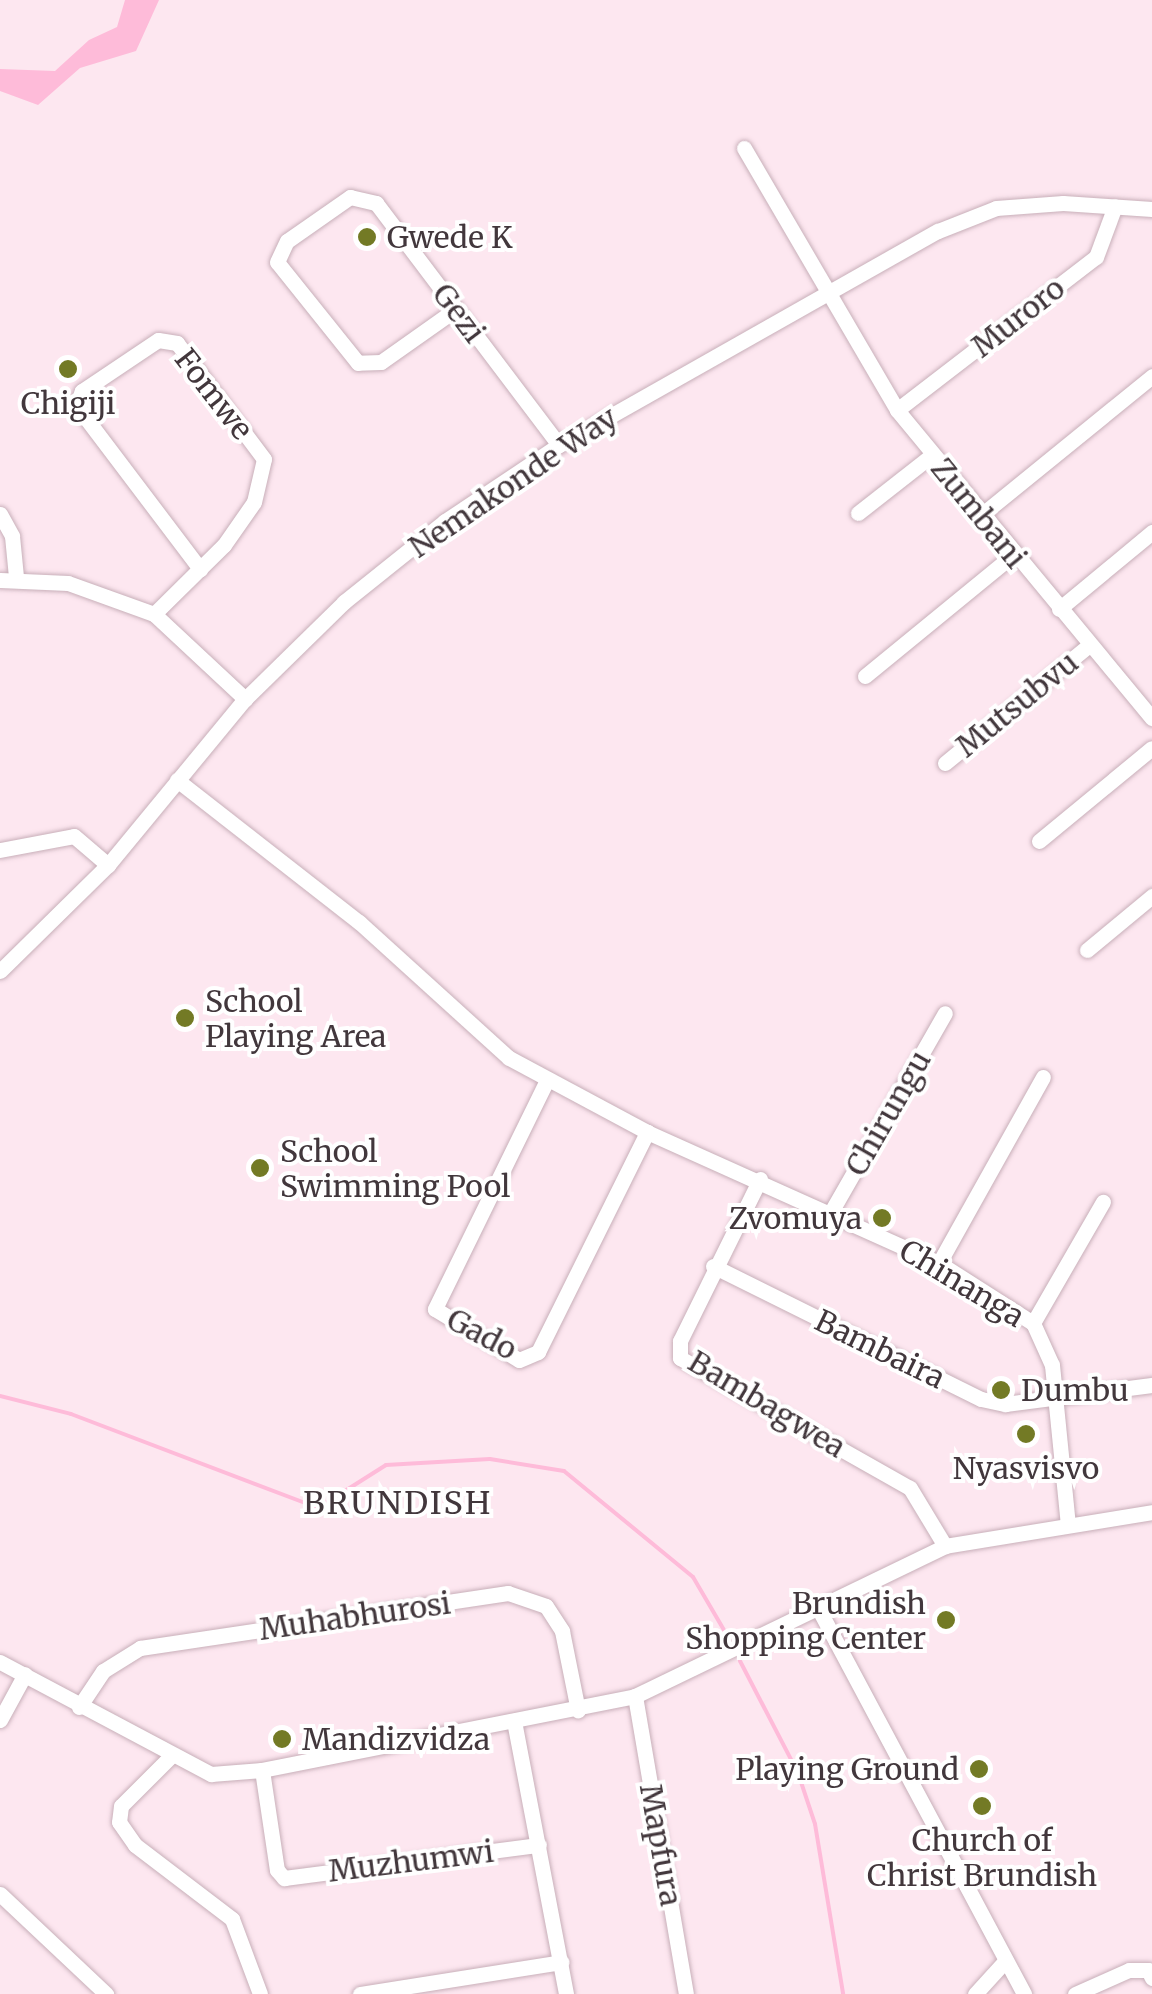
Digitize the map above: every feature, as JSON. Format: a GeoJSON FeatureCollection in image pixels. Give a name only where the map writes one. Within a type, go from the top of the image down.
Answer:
{"type":"FeatureCollection","features":[{"type":"Feature","properties":{"kind":"street","name":"Zumbani"},"geometry":{"type":"LineString","coordinates":[[744,148],[825,294],[898,410],[1012,555],[1152,718]]}},
{"type":"Feature","properties":{"kind":"street","name":"Gezi"},"geometry":{"type":"LineString","coordinates":[[456,309],[381,362],[358,363],[277,262],[287,241],[350,197],[376,203],[560,445]]}},
{"type":"Feature","properties":{"kind":"street","name":"Nemakonde Way"},"geometry":{"type":"LineString","coordinates":[[0,971],[108,865],[246,699],[344,602],[445,521],[560,445],[938,231],[996,208],[1115,206],[1152,210]]}},
{"type":"Feature","properties":{"kind":"street","name":"Muroro"},"geometry":{"type":"LineString","coordinates":[[898,410],[1096,257],[1115,206]]}},
{"type":"Feature","properties":{"kind":"street","name":"Fomwe"},"geometry":{"type":"LineString","coordinates":[[154,614],[200,568],[254,502],[264,459],[177,343],[158,340],[82,391],[76,405],[200,568]]}},
{"type":"Feature","properties":{"kind":"street"},"geometry":{"type":"LineString","coordinates":[[980,516],[1152,376]]}},
{"type":"Feature","properties":{"kind":"street"},"geometry":{"type":"LineString","coordinates":[[858,514],[932,454]]}},
{"type":"Feature","properties":{"kind":"street"},"geometry":{"type":"LineString","coordinates":[[0,514],[12,536],[8,578],[68,583],[154,614],[246,699]]}},
{"type":"Feature","properties":{"kind":"street"},"geometry":{"type":"LineString","coordinates":[[1059,610],[1152,532]]}},
{"type":"Feature","properties":{"kind":"street"},"geometry":{"type":"LineString","coordinates":[[866,676],[1012,555]]}},
{"type":"Feature","properties":{"kind":"street","name":"Mutsubvu"},"geometry":{"type":"LineString","coordinates":[[945,762],[1089,644]]}},
{"type":"Feature","properties":{"kind":"street"},"geometry":{"type":"LineString","coordinates":[[1038,841],[1152,748]]}},
{"type":"Feature","properties":{"kind":"street","name":"Chinanga"},"geometry":{"type":"LineString","coordinates":[[177,780],[359,922],[509,1058],[647,1132],[760,1179],[939,1263],[1033,1323],[1052,1365],[1068,1524]]}},
{"type":"Feature","properties":{"kind":"street"},"geometry":{"type":"LineString","coordinates":[[0,850],[74,836],[108,865]]}},
{"type":"Feature","properties":{"kind":"street"},"geometry":{"type":"LineString","coordinates":[[1086,950],[1152,896]]}},
{"type":"Feature","properties":{"kind":"street","name":"Chirungu"},"geometry":{"type":"LineString","coordinates":[[831,1212],[945,1013]]}},
{"type":"Feature","properties":{"kind":"street"},"geometry":{"type":"LineString","coordinates":[[939,1263],[1043,1077]]}},
{"type":"Feature","properties":{"kind":"street","name":"Gado"},"geometry":{"type":"LineString","coordinates":[[548,1080],[435,1309],[520,1360],[538,1352],[647,1132]]}},
{"type":"Feature","properties":{"kind":"street","name":"Bambagwea"},"geometry":{"type":"LineString","coordinates":[[760,1179],[713,1266],[680,1341],[680,1358],[910,1488],[944,1546]]}},
{"type":"Feature","properties":{"kind":"street"},"geometry":{"type":"LineString","coordinates":[[1033,1323],[1104,1202]]}},
{"type":"Feature","properties":{"kind":"street","name":"Bambaira"},"geometry":{"type":"LineString","coordinates":[[713,1266],[981,1399],[1005,1404],[1152,1385]]}},
{"type":"Feature","properties":{"kind":"street"},"geometry":{"type":"LineString","coordinates":[[0,1662],[170,1756],[211,1774],[262,1770],[635,1696],[944,1546],[1152,1512]]}},
{"type":"Feature","properties":{"kind":"street","name":"Muhabhurosi"},"geometry":{"type":"LineString","coordinates":[[79,1707],[103,1671],[140,1648],[508,1593],[546,1606],[562,1631],[578,1710]]}},
{"type":"Feature","properties":{"kind":"street"},"geometry":{"type":"LineString","coordinates":[[817,1606],[1024,1994]]}},
{"type":"Feature","properties":{"kind":"street"},"geometry":{"type":"LineString","coordinates":[[0,1720],[25,1674]]}},
{"type":"Feature","properties":{"kind":"street","name":"Mapfura"},"geometry":{"type":"LineString","coordinates":[[635,1696],[686,1994]]}},
{"type":"Feature","properties":{"kind":"street"},"geometry":{"type":"LineString","coordinates":[[514,1721],[566,1994]]}},
{"type":"Feature","properties":{"kind":"street"},"geometry":{"type":"LineString","coordinates":[[170,1756],[121,1806],[119,1822],[135,1845],[232,1919],[260,1994]]}},
{"type":"Feature","properties":{"kind":"street","name":"Muzhumwi"},"geometry":{"type":"LineString","coordinates":[[262,1770],[284,1878],[539,1844]]}},
{"type":"Feature","properties":{"kind":"street"},"geometry":{"type":"LineString","coordinates":[[0,1894],[106,1994]]}},
{"type":"Feature","properties":{"kind":"street"},"geometry":{"type":"LineString","coordinates":[[976,1994],[1005,1961]]}},
{"type":"Feature","properties":{"kind":"street"},"geometry":{"type":"LineString","coordinates":[[360,1994],[561,1962]]}},
{"type":"Feature","properties":{"kind":"street"},"geometry":{"type":"LineString","coordinates":[[1075,1994],[1129,1970],[1148,1970],[1152,1978]]}},
{"type":"Feature","properties":{"kind":"shaded area"},"geometry":{"type":"Polygon","coordinates":[[[125,0],[159,0],[136,51],[80,68],[38,105],[0,91],[0,69],[55,71],[89,40],[117,27],[125,0]]]}},
{"type":"Feature","properties":{"kind":"waterway"},"geometry":{"type":"LineString","coordinates":[[0,1396],[71,1414],[318,1508],[386,1465],[490,1459],[564,1471],[693,1577],[731,1642]]}},
{"type":"Feature","properties":{"kind":"waterway"},"geometry":{"type":"LineString","coordinates":[[740,1661],[798,1773],[815,1824],[843,1994]]}},
{"type":"Feature","properties":{"kind":"place","name":"Gwede K"},"geometry":{"type":"Point","coordinates":[367,237]}},
{"type":"Feature","properties":{"kind":"place","name":"Chigiji"},"geometry":{"type":"Point","coordinates":[68,369]}},
{"type":"Feature","properties":{"kind":"place","name":"School Playing Area"},"geometry":{"type":"Point","coordinates":[185,1018]}},
{"type":"Feature","properties":{"kind":"place","name":"School Swimming Pool"},"geometry":{"type":"Point","coordinates":[260,1168]}},
{"type":"Feature","properties":{"kind":"place","name":"Zvomuya"},"geometry":{"type":"Point","coordinates":[882,1218]}},
{"type":"Feature","properties":{"kind":"place","name":"Dumbu"},"geometry":{"type":"Point","coordinates":[1001,1390]}},
{"type":"Feature","properties":{"kind":"place","name":"Nyasvisvo"},"geometry":{"type":"Point","coordinates":[1026,1434]}},
{"type":"Feature","properties":{"kind":"place","name":"Brundish Shopping Center"},"geometry":{"type":"Point","coordinates":[946,1620]}},
{"type":"Feature","properties":{"kind":"place","name":"Mandizvidza"},"geometry":{"type":"Point","coordinates":[282,1739]}},
{"type":"Feature","properties":{"kind":"place","name":"Playing Ground"},"geometry":{"type":"Point","coordinates":[979,1769]}},
{"type":"Feature","properties":{"kind":"place","name":"Church of Christ Brundish"},"geometry":{"type":"Point","coordinates":[982,1806]}},
{"type":"Feature","properties":{"kind":"district","name":"BRUNDISH"},"geometry":{"type":"Point","coordinates":[398,1503]}}]}
